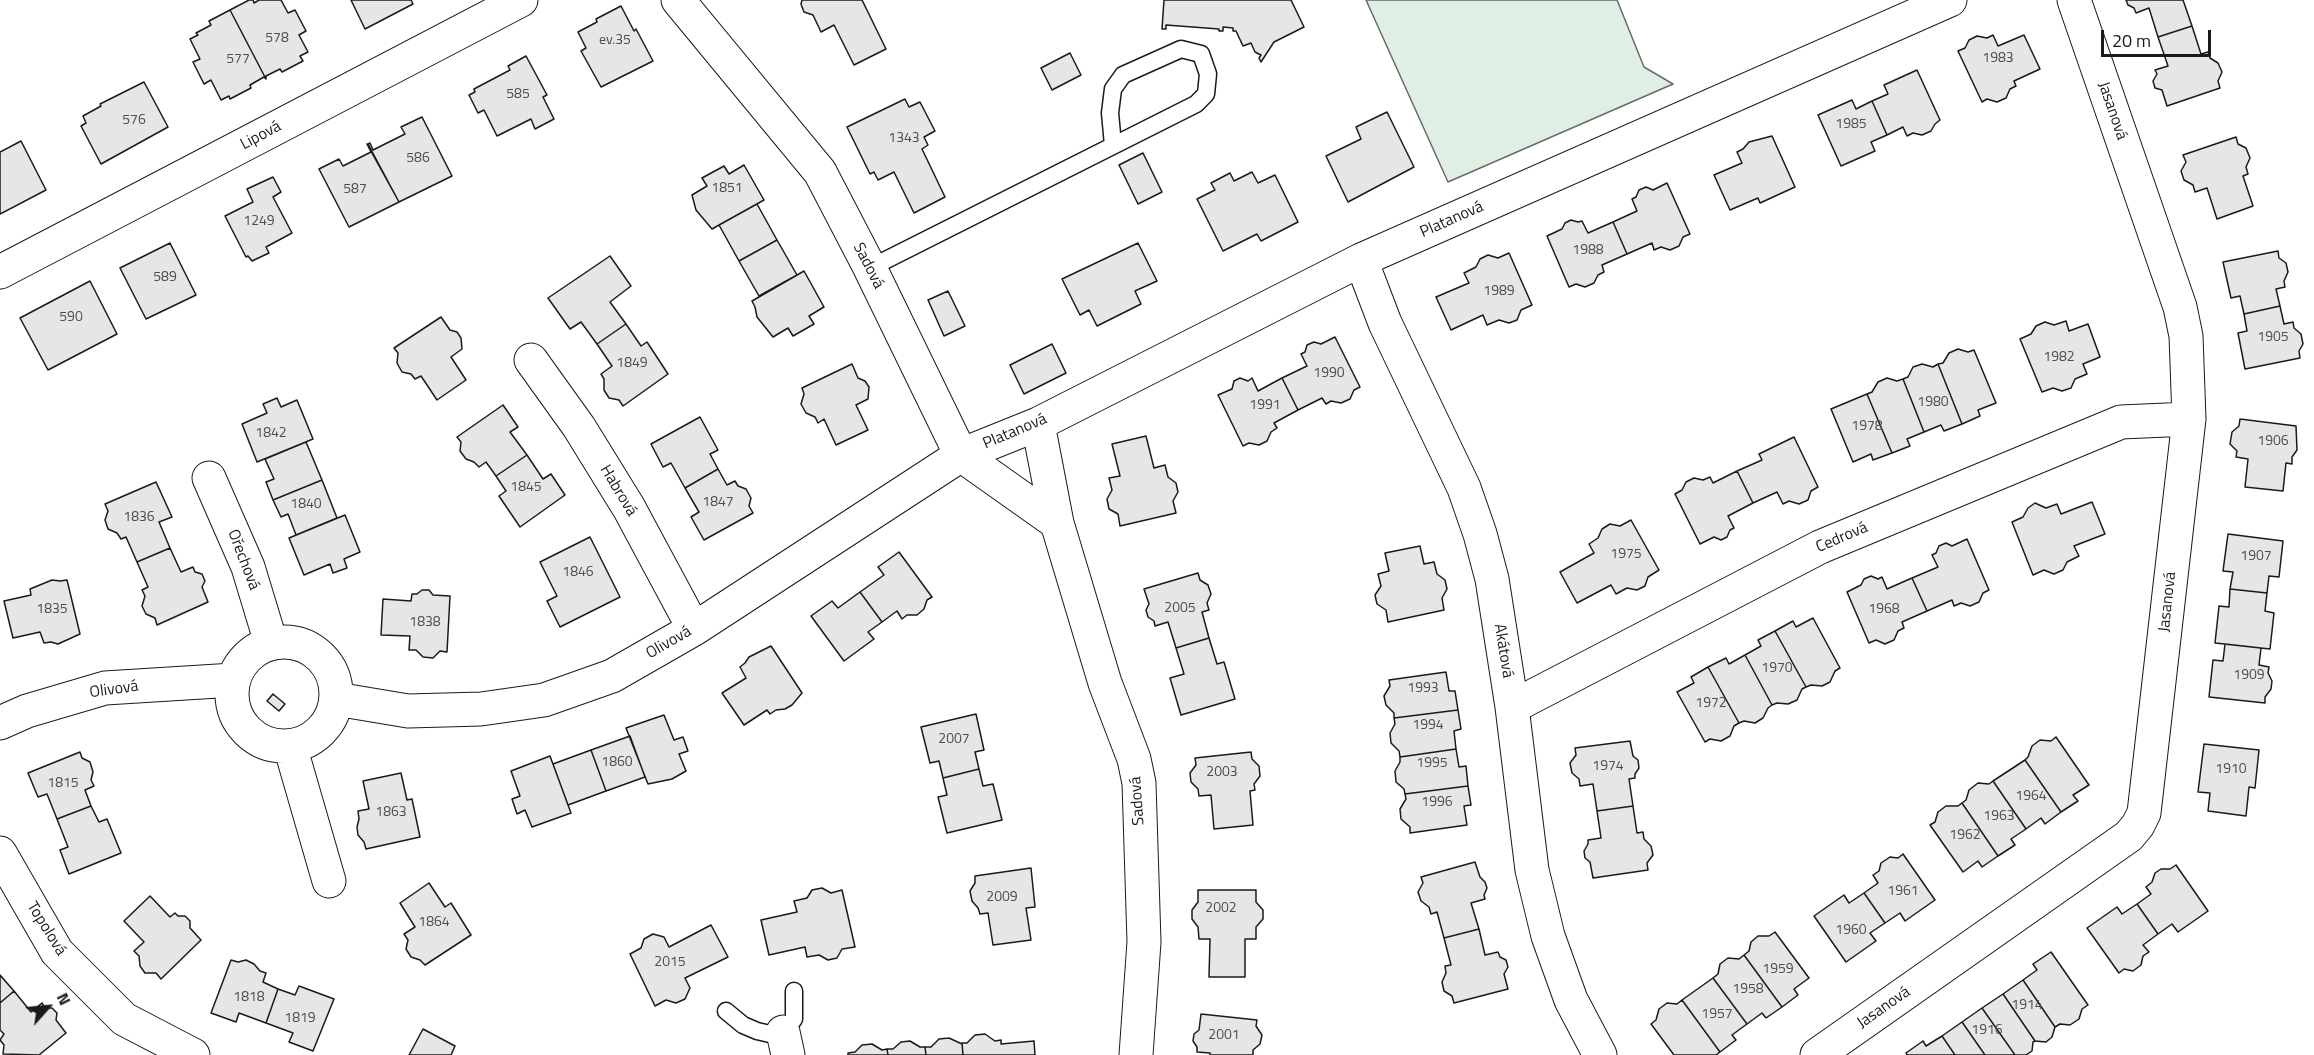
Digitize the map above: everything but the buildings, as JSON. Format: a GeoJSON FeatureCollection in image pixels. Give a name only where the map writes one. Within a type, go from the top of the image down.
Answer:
{"type":"FeatureCollection","features":[{"type":"Feature","properties":{"kind":"street","name":"Lipová"},"geometry":{"type":"LineString","coordinates":[[0,272],[521,0]]}},
{"type":"Feature","properties":{"kind":"street","name":"Sadová"},"geometry":{"type":"LineString","coordinates":[[678,0],[820,172],[870,268],[961,455],[1057,523]]}},
{"type":"Feature","properties":{"kind":"street","name":"Platanová"},"geometry":{"type":"LineString","coordinates":[[961,455],[1038,424],[1361,260],[1950,0]]}},
{"type":"Feature","properties":{"kind":"street","name":"Jasanová"},"geometry":{"type":"LineString","coordinates":[[1817,1055],[2129,836],[2144,813],[2189,419],[2186,336],[2180,307],[2074,0]]}},
{"type":"Feature","properties":{"kind":"street","name":"Akátová"},"geometry":{"type":"LineString","coordinates":[[1361,260],[1385,323],[1464,488],[1480,534],[1492,579],[1512,707],[1532,870],[1548,936],[1571,1000],[1599,1055]]}},
{"type":"Feature","properties":{"kind":"street","name":"Habrová"},"geometry":{"type":"LineString","coordinates":[[531,360],[579,427],[629,508],[694,629]]}},
{"type":"Feature","properties":{"kind":"street","name":"Cedrová"},"geometry":{"type":"LineString","coordinates":[[1512,707],[1820,547],[2121,422],[2189,419]]}},
{"type":"Feature","properties":{"kind":"street","name":"Sadová"},"geometry":{"type":"LineString","coordinates":[[1038,424],[1057,523],[1105,683],[1134,759],[1139,783],[1144,942],[1136,1055]]}},
{"type":"Feature","properties":{"kind":"street","name":"Olivová"},"geometry":{"type":"LineString","coordinates":[[336,699],[408,711],[481,709],[544,700],[612,676],[694,629],[961,455]]}},
{"type":"Feature","properties":{"kind":"street","name":"Ořechová"},"geometry":{"type":"LineString","coordinates":[[209,478],[248,567],[272,643]]}},
{"type":"Feature","properties":{"kind":"street"},"geometry":{"type":"LineString","coordinates":[[288,642],[304,646],[318,655],[328,667],[334,683],[336,699],[331,716],[321,730],[307,741],[290,746],[273,745],[258,739],[244,728],[236,714],[232,697],[234,680],[239,668],[258,649],[272,643],[288,642]]}},
{"type":"Feature","properties":{"kind":"street","name":"Olivová"},"geometry":{"type":"LineString","coordinates":[[0,723],[27,711],[105,688],[234,680]]}},
{"type":"Feature","properties":{"kind":"street"},"geometry":{"type":"LineString","coordinates":[[290,746],[329,881]]}},
{"type":"Feature","properties":{"kind":"street","name":"Topolová"},"geometry":{"type":"LineString","coordinates":[[0,853],[57,952],[124,1018],[193,1055]]}},
{"type":"Feature","properties":{"kind":"lane"},"geometry":{"type":"LineString","coordinates":[[870,268],[1196,104],[1206,94],[1208,74],[1201,54],[1180,49],[1123,75],[1113,89],[1110,113],[1113,145]]}},
{"type":"Feature","properties":{"kind":"lane"},"geometry":{"type":"LineString","coordinates":[[726,1011],[743,1025],[770,1034],[786,1043],[794,1019],[794,991]]}},
{"type":"Feature","properties":{"kind":"green space"},"geometry":{"type":"Polygon","coordinates":[[[1366,0],[1617,0],[1644,67],[1673,84],[1448,182],[1366,0]]]}}]}
